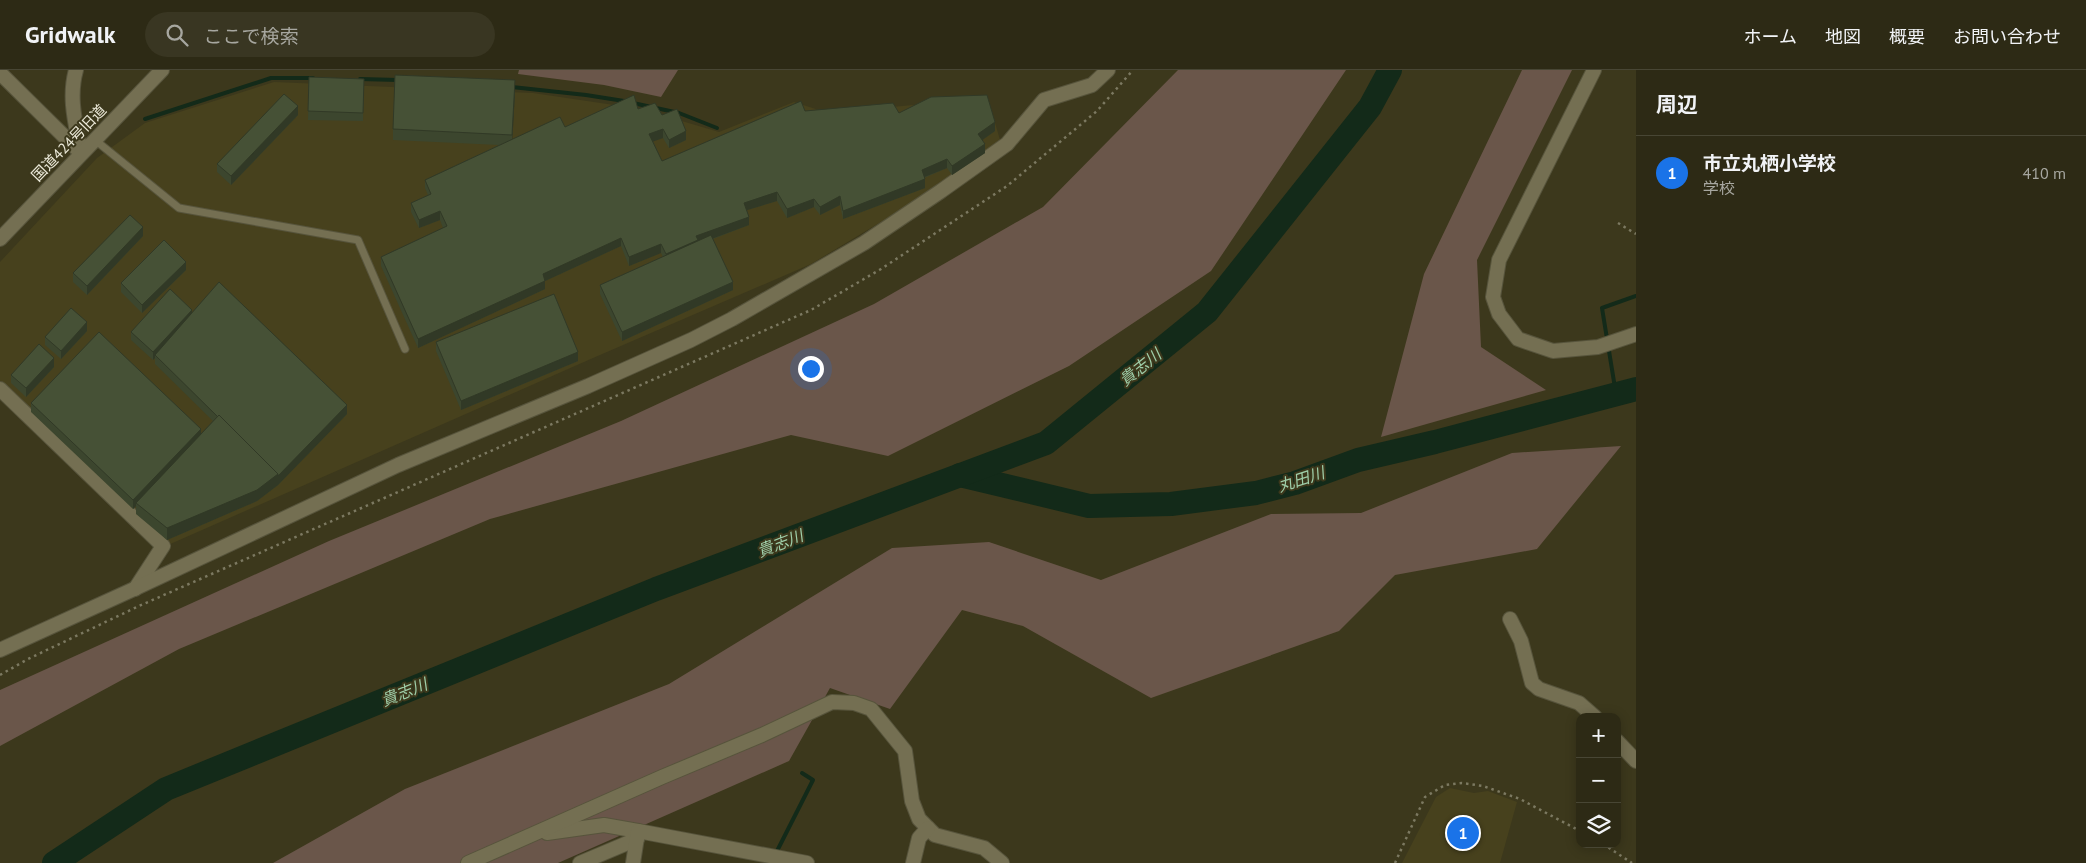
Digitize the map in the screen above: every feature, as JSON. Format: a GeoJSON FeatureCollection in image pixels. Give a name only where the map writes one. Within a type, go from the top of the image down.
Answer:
{"type":"FeatureCollection","features":[{"type":"Feature","properties":{"kind":"street"},"geometry":{"type":"LineString","coordinates":[[76,70],[73,80],[72,105],[81,153]]}},
{"type":"Feature","properties":{"kind":"street","name":"国道424号旧道"},"geometry":{"type":"LineString","coordinates":[[0,239],[162,70]]}},
{"type":"Feature","properties":{"kind":"street"},"geometry":{"type":"LineString","coordinates":[[0,650],[398,465],[588,386],[691,340],[732,319],[864,244],[1007,144],[1044,100],[1092,85],[1108,70]]}},
{"type":"Feature","properties":{"kind":"street"},"geometry":{"type":"LineString","coordinates":[[1594,70],[1499,260],[1493,298],[1499,314],[1518,339],[1553,351],[1598,346],[1636,334]]}},
{"type":"Feature","properties":{"kind":"street"},"geometry":{"type":"LineString","coordinates":[[0,73],[81,153]]}},
{"type":"Feature","properties":{"kind":"street"},"geometry":{"type":"LineString","coordinates":[[0,389],[163,546],[134,589]]}},
{"type":"Feature","properties":{"kind":"street"},"geometry":{"type":"LineString","coordinates":[[1510,619],[1521,641],[1532,683],[1539,688],[1579,703],[1590,713]]}},
{"type":"Feature","properties":{"kind":"street"},"geometry":{"type":"LineString","coordinates":[[468,863],[662,776],[762,735],[832,702],[854,704],[871,709],[905,751],[912,801],[919,819],[935,835],[984,848],[1002,863]]}},
{"type":"Feature","properties":{"kind":"street"},"geometry":{"type":"LineString","coordinates":[[1621,745],[1636,762]]}},
{"type":"Feature","properties":{"kind":"street"},"geometry":{"type":"LineString","coordinates":[[538,832],[548,833],[604,826],[637,835],[766,859],[807,863]]}},
{"type":"Feature","properties":{"kind":"street"},"geometry":{"type":"LineString","coordinates":[[913,863],[919,838],[928,828]]}},
{"type":"Feature","properties":{"kind":"street"},"geometry":{"type":"LineString","coordinates":[[580,863],[637,835]]}},
{"type":"Feature","properties":{"kind":"street"},"geometry":{"type":"LineString","coordinates":[[633,863],[637,835]]}},
{"type":"Feature","properties":{"kind":"lane"},"geometry":{"type":"LineString","coordinates":[[94,140],[179,208],[358,240],[405,348]]}},
{"type":"Feature","properties":{"kind":"path"},"geometry":{"type":"LineString","coordinates":[[1618,223],[1636,234]]}},
{"type":"Feature","properties":{"kind":"path"},"geometry":{"type":"LineString","coordinates":[[1395,863],[1425,797],[1445,785],[1462,783],[1483,786],[1520,799],[1576,829]]}},
{"type":"Feature","properties":{"kind":"path"},"geometry":{"type":"LineString","coordinates":[[1609,848],[1632,863]]}},
{"type":"Feature","properties":{"kind":"shaded area"},"geometry":{"type":"Polygon","coordinates":[[[519,70],[678,70],[661,97],[604,85],[518,74],[519,70]]]}},
{"type":"Feature","properties":{"kind":"shaded area"},"geometry":{"type":"Polygon","coordinates":[[[1178,70],[1346,70],[1211,271],[1069,366],[888,456],[791,435],[490,519],[179,649],[0,746],[0,690],[329,541],[621,421],[874,304],[1043,207],[1178,70]]]}},
{"type":"Feature","properties":{"kind":"shaded area"},"geometry":{"type":"Polygon","coordinates":[[[1522,70],[1572,70],[1477,260],[1481,347],[1546,390],[1381,437],[1424,274],[1522,70]]]}},
{"type":"Feature","properties":{"kind":"shaded area"},"geometry":{"type":"Polygon","coordinates":[[[274,82],[533,93],[641,109],[719,132],[794,102],[828,113],[913,105],[989,102],[1000,140],[989,151],[949,181],[811,264],[168,545],[0,381],[0,262],[97,158],[145,123],[274,82]]]}},
{"type":"Feature","properties":{"kind":"shaded area"},"geometry":{"type":"Polygon","coordinates":[[[1621,446],[1537,549],[1395,575],[1339,631],[1151,698],[1023,626],[962,610],[890,709],[830,688],[789,761],[558,863],[273,863],[405,789],[669,684],[892,548],[989,542],[1101,580],[1271,514],[1361,513],[1512,453],[1621,446]]]}},
{"type":"Feature","properties":{"kind":"shaded area"},"geometry":{"type":"Polygon","coordinates":[[[1450,788],[1474,793],[1488,791],[1517,802],[1500,863],[1402,863],[1436,797],[1450,788]]]}},
{"type":"Feature","properties":{"kind":"building"},"geometry":{"type":"Polygon","coordinates":[[[395,75],[515,80],[512,135],[393,129],[395,75]]]}},
{"type":"Feature","properties":{"kind":"building"},"geometry":{"type":"Polygon","coordinates":[[[309,77],[364,79],[363,113],[308,111],[309,77]]]}},
{"type":"Feature","properties":{"kind":"building"},"geometry":{"type":"Polygon","coordinates":[[[284,94],[298,106],[231,176],[217,164],[284,94]]]}},
{"type":"Feature","properties":{"kind":"building"},"geometry":{"type":"Polygon","coordinates":[[[634,95],[638,109],[655,103],[662,115],[677,109],[686,131],[669,140],[663,129],[649,134],[662,161],[801,101],[805,111],[893,103],[899,113],[931,97],[987,95],[995,122],[978,134],[985,144],[952,166],[947,159],[922,170],[925,179],[843,211],[840,196],[820,207],[814,199],[787,209],[777,192],[744,203],[749,217],[696,236],[698,240],[666,254],[661,244],[629,257],[621,238],[543,274],[545,281],[418,339],[381,257],[447,226],[440,211],[419,220],[411,203],[431,194],[425,180],[560,117],[565,127],[634,95]]]}},
{"type":"Feature","properties":{"kind":"building"},"geometry":{"type":"Polygon","coordinates":[[[130,215],[143,227],[87,286],[73,273],[130,215]]]}},
{"type":"Feature","properties":{"kind":"building"},"geometry":{"type":"Polygon","coordinates":[[[711,235],[733,282],[622,332],[600,285],[711,235]]]}},
{"type":"Feature","properties":{"kind":"building"},"geometry":{"type":"Polygon","coordinates":[[[164,240],[186,262],[142,305],[121,283],[164,240]]]}},
{"type":"Feature","properties":{"kind":"building"},"geometry":{"type":"Polygon","coordinates":[[[219,282],[347,405],[278,476],[219,415],[218,417],[155,355],[219,282]]]}},
{"type":"Feature","properties":{"kind":"building"},"geometry":{"type":"Polygon","coordinates":[[[170,289],[192,310],[153,352],[131,332],[170,289]]]}},
{"type":"Feature","properties":{"kind":"building"},"geometry":{"type":"Polygon","coordinates":[[[554,294],[578,352],[461,401],[436,342],[554,294]]]}},
{"type":"Feature","properties":{"kind":"building"},"geometry":{"type":"Polygon","coordinates":[[[71,308],[87,322],[61,351],[45,337],[71,308]]]}},
{"type":"Feature","properties":{"kind":"building"},"geometry":{"type":"Polygon","coordinates":[[[99,332],[201,429],[133,500],[31,403],[99,332]]]}},
{"type":"Feature","properties":{"kind":"building"},"geometry":{"type":"Polygon","coordinates":[[[39,344],[54,358],[26,388],[11,375],[39,344]]]}},
{"type":"Feature","properties":{"kind":"building"},"geometry":{"type":"Polygon","coordinates":[[[219,415],[278,474],[257,490],[167,528],[136,503],[219,415]]]}},
{"type":"Feature","properties":{"kind":"waterway","name":"貴志川"},"geometry":{"type":"LineString","coordinates":[[54,863],[166,789],[656,589],[1046,443],[1207,312],[1370,107],[1390,70]]}},
{"type":"Feature","properties":{"kind":"waterway"},"geometry":{"type":"LineString","coordinates":[[145,119],[271,78],[313,78]]}},
{"type":"Feature","properties":{"kind":"waterway"},"geometry":{"type":"LineString","coordinates":[[360,79],[398,80]]}},
{"type":"Feature","properties":{"kind":"waterway"},"geometry":{"type":"LineString","coordinates":[[512,87],[624,101]]}},
{"type":"Feature","properties":{"kind":"waterway"},"geometry":{"type":"LineString","coordinates":[[633,103],[679,113],[717,128]]}},
{"type":"Feature","properties":{"kind":"waterway"},"geometry":{"type":"LineString","coordinates":[[1616,394],[1602,308],[1636,296]]}},
{"type":"Feature","properties":{"kind":"waterway","name":"丸田川"},"geometry":{"type":"LineString","coordinates":[[960,475],[1089,506],[1171,504],[1256,493],[1295,483],[1358,460],[1435,442],[1636,389]]}},
{"type":"Feature","properties":{"kind":"waterway"},"geometry":{"type":"LineString","coordinates":[[776,853],[813,780],[802,773]]}},
{"type":"Feature","properties":{"kind":"place","name":"市立丸栖小学校"},"geometry":{"type":"Point","coordinates":[1463,833]}}]}
